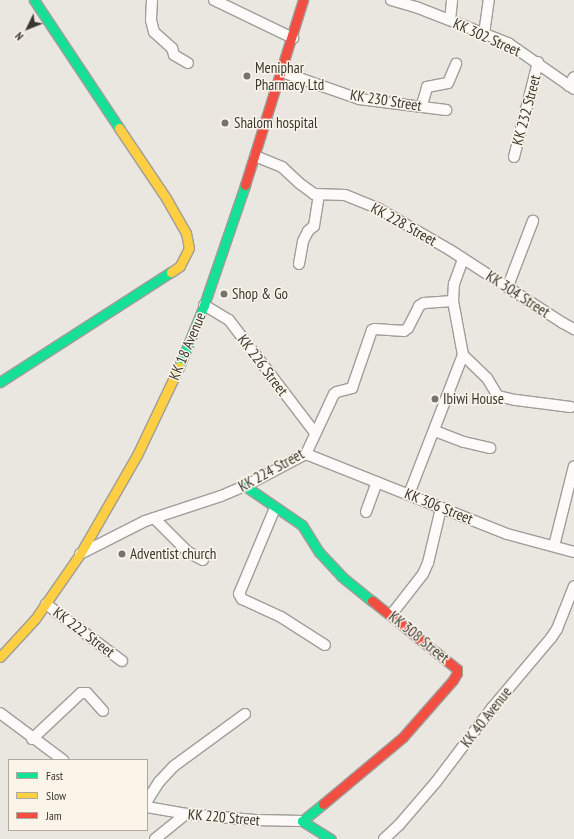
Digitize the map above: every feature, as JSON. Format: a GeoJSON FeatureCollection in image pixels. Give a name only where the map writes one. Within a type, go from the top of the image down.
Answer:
{"type":"FeatureCollection","features":[{"type":"Feature","properties":{"kind":"street"},"geometry":{"type":"LineString","coordinates":[[0,382],[180,266],[189,248],[186,233],[166,198],[34,0]]}},
{"type":"Feature","properties":{"kind":"street"},"geometry":{"type":"LineString","coordinates":[[152,0],[151,20],[154,32],[172,48],[175,56],[188,63]]}},
{"type":"Feature","properties":{"kind":"street"},"geometry":{"type":"LineString","coordinates":[[214,0],[292,38]]}},
{"type":"Feature","properties":{"kind":"street","name":"KK 18 Avenue"},"geometry":{"type":"LineString","coordinates":[[0,657],[26,630],[46,604],[80,554],[137,455],[180,365],[204,305],[255,156],[303,0]]}},
{"type":"Feature","properties":{"kind":"street","name":"KK 302 Street"},"geometry":{"type":"LineString","coordinates":[[391,0],[450,20],[508,43],[572,84]]}},
{"type":"Feature","properties":{"kind":"street"},"geometry":{"type":"LineString","coordinates":[[450,20],[452,0]]}},
{"type":"Feature","properties":{"kind":"street"},"geometry":{"type":"LineString","coordinates":[[484,34],[489,0]]}},
{"type":"Feature","properties":{"kind":"street","name":"KK 232 Street"},"geometry":{"type":"LineString","coordinates":[[514,157],[538,62]]}},
{"type":"Feature","properties":{"kind":"street"},"geometry":{"type":"LineString","coordinates":[[422,106],[427,87],[448,83],[456,64]]}},
{"type":"Feature","properties":{"kind":"street","name":"KK 230 Street"},"geometry":{"type":"LineString","coordinates":[[282,72],[359,99],[446,110]]}},
{"type":"Feature","properties":{"kind":"street"},"geometry":{"type":"LineString","coordinates":[[255,156],[282,167],[308,190],[319,195],[314,226],[308,232],[303,241],[299,264]]}},
{"type":"Feature","properties":{"kind":"street","name":"KK 228 Street"},"geometry":{"type":"LineString","coordinates":[[319,195],[337,194],[364,201],[463,259]]}},
{"type":"Feature","properties":{"kind":"street"},"geometry":{"type":"LineString","coordinates":[[508,286],[533,221]]}},
{"type":"Feature","properties":{"kind":"street"},"geometry":{"type":"LineString","coordinates":[[410,494],[463,355],[453,301],[454,284],[463,259]]}},
{"type":"Feature","properties":{"kind":"street","name":"KK 304 Street"},"geometry":{"type":"LineString","coordinates":[[463,259],[574,329]]}},
{"type":"Feature","properties":{"kind":"street","name":"KK 224 Street"},"geometry":{"type":"LineString","coordinates":[[80,554],[154,518],[221,496],[245,486],[306,454],[334,394],[352,388],[372,330],[404,331],[408,328],[419,306],[424,303],[453,301]]}},
{"type":"Feature","properties":{"kind":"street","name":"KK 226 Street"},"geometry":{"type":"LineString","coordinates":[[204,305],[229,320],[315,433]]}},
{"type":"Feature","properties":{"kind":"street"},"geometry":{"type":"LineString","coordinates":[[463,355],[487,378],[498,396],[516,400],[571,407]]}},
{"type":"Feature","properties":{"kind":"street"},"geometry":{"type":"LineString","coordinates":[[435,431],[464,442],[490,448]]}},
{"type":"Feature","properties":{"kind":"street","name":"KK 306 Street"},"geometry":{"type":"LineString","coordinates":[[306,454],[410,494],[507,534],[574,552]]}},
{"type":"Feature","properties":{"kind":"street"},"geometry":{"type":"LineString","coordinates":[[554,546],[574,466]]}},
{"type":"Feature","properties":{"kind":"street"},"geometry":{"type":"LineString","coordinates":[[366,512],[377,482]]}},
{"type":"Feature","properties":{"kind":"street","name":"KK 308 Street"},"geometry":{"type":"LineString","coordinates":[[245,486],[302,525],[328,564],[455,666],[457,673],[403,737],[302,820]]}},
{"type":"Feature","properties":{"kind":"street"},"geometry":{"type":"LineString","coordinates":[[276,508],[239,594],[242,599],[281,617],[325,645]]}},
{"type":"Feature","properties":{"kind":"street"},"geometry":{"type":"LineString","coordinates":[[391,615],[414,589],[423,574],[428,563],[441,508]]}},
{"type":"Feature","properties":{"kind":"street"},"geometry":{"type":"LineString","coordinates":[[154,518],[188,552],[203,560]]}},
{"type":"Feature","properties":{"kind":"street","name":"KK 40 Avenue"},"geometry":{"type":"LineString","coordinates":[[384,839],[436,782],[492,708],[551,638],[557,629],[574,586]]}},
{"type":"Feature","properties":{"kind":"street","name":"KK 222 Street"},"geometry":{"type":"LineString","coordinates":[[46,604],[122,661]]}},
{"type":"Feature","properties":{"kind":"street"},"geometry":{"type":"LineString","coordinates":[[32,739],[81,693],[87,693],[103,711]]}},
{"type":"Feature","properties":{"kind":"street"},"geometry":{"type":"LineString","coordinates":[[0,713],[32,739],[62,759]]}},
{"type":"Feature","properties":{"kind":"street"},"geometry":{"type":"LineString","coordinates":[[148,799],[159,782],[174,766],[246,714]]}},
{"type":"Feature","properties":{"kind":"street","name":"KK 220 Street"},"geometry":{"type":"LineString","coordinates":[[148,807],[186,814],[255,820],[302,820]]}},
{"type":"Feature","properties":{"kind":"street"},"geometry":{"type":"LineString","coordinates":[[155,839],[186,814]]}},
{"type":"Feature","properties":{"kind":"street"},"geometry":{"type":"LineString","coordinates":[[302,820],[331,839]]}},
{"type":"Feature","properties":{"kind":"traffic: fast"},"geometry":{"type":"LineString","coordinates":[[34,0],[119,128]]}},
{"type":"Feature","properties":{"kind":"traffic: fast"},"geometry":{"type":"LineString","coordinates":[[179,367],[204,305],[245,185]]}},
{"type":"Feature","properties":{"kind":"traffic: fast"},"geometry":{"type":"LineString","coordinates":[[0,382],[171,272]]}},
{"type":"Feature","properties":{"kind":"traffic: fast"},"geometry":{"type":"LineString","coordinates":[[245,486],[302,525],[319,552],[341,576],[372,601]]}},
{"type":"Feature","properties":{"kind":"traffic: fast"},"geometry":{"type":"LineString","coordinates":[[323,804],[302,821],[331,839]]}},
{"type":"Feature","properties":{"kind":"traffic: slow"},"geometry":{"type":"LineString","coordinates":[[119,128],[166,198],[186,233],[189,248],[180,266],[171,272]]}},
{"type":"Feature","properties":{"kind":"traffic: slow"},"geometry":{"type":"LineString","coordinates":[[0,657],[35,619],[80,554],[137,455],[179,367]]}},
{"type":"Feature","properties":{"kind":"traffic: jam"},"geometry":{"type":"LineString","coordinates":[[245,185],[303,0]]}},
{"type":"Feature","properties":{"kind":"traffic: jam"},"geometry":{"type":"LineString","coordinates":[[323,804],[403,737],[453,680],[457,673],[457,669],[372,601]]}},
{"type":"Feature","properties":{"kind":"place","name":"Meniphar Pharmacy Ltd"},"geometry":{"type":"Point","coordinates":[247,76]}},
{"type":"Feature","properties":{"kind":"place","name":"Shalom hospital"},"geometry":{"type":"Point","coordinates":[225,123]}},
{"type":"Feature","properties":{"kind":"place","name":"Shop & Go"},"geometry":{"type":"Point","coordinates":[224,294]}},
{"type":"Feature","properties":{"kind":"place","name":"Ibiwi House"},"geometry":{"type":"Point","coordinates":[435,399]}},
{"type":"Feature","properties":{"kind":"place","name":"Adventist church"},"geometry":{"type":"Point","coordinates":[122,554]}}]}
